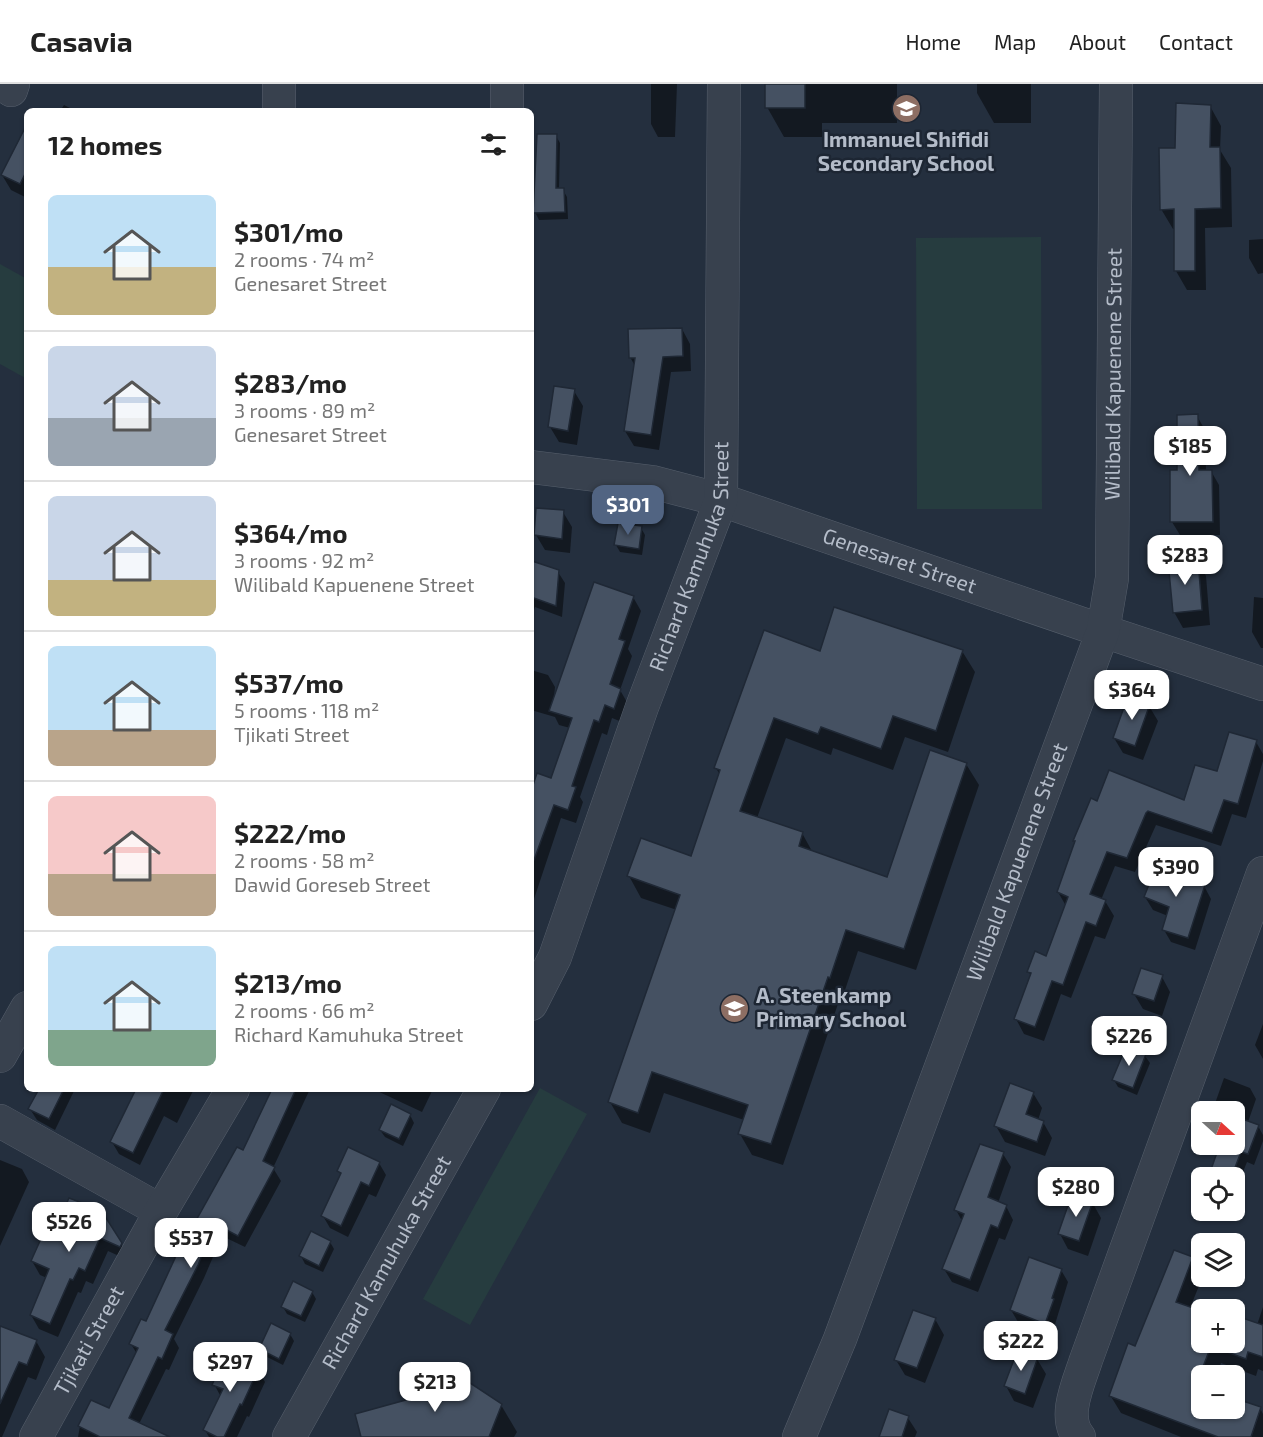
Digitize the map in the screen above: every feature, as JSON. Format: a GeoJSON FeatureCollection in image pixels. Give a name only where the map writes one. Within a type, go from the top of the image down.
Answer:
{"type":"FeatureCollection","features":[{"type":"Feature","properties":{"kind":"street"},"geometry":{"type":"LineString","coordinates":[[279,84],[279,108]]}},
{"type":"Feature","properties":{"kind":"street"},"geometry":{"type":"LineString","coordinates":[[507,84],[507,108]]}},
{"type":"Feature","properties":{"kind":"street","name":"Richard Kamuhuka Street"},"geometry":{"type":"LineString","coordinates":[[534,999],[555,957],[642,707],[722,500],[724,84]]}},
{"type":"Feature","properties":{"kind":"street","name":"Wilibald Kapuenene Street"},"geometry":{"type":"LineString","coordinates":[[798,1437],[840,1339],[1103,631],[1112,578],[1116,84]]}},
{"type":"Feature","properties":{"kind":"street","name":"Genesaret Street"},"geometry":{"type":"LineString","coordinates":[[534,467],[652,482],[722,500],[1263,684]]}},
{"type":"Feature","properties":{"kind":"street"},"geometry":{"type":"LineString","coordinates":[[1079,1437],[1074,1431],[1072,1417],[1074,1396],[1263,873]]}},
{"type":"Feature","properties":{"kind":"street"},"geometry":{"type":"LineString","coordinates":[[0,1056],[24,1013]]}},
{"type":"Feature","properties":{"kind":"street","name":"Tjikati Street"},"geometry":{"type":"LineString","coordinates":[[36,1437],[161,1211],[232,1092]]}},
{"type":"Feature","properties":{"kind":"street","name":"Richard Kamuhuka Street"},"geometry":{"type":"LineString","coordinates":[[289,1437],[482,1092]]}},
{"type":"Feature","properties":{"kind":"street"},"geometry":{"type":"LineString","coordinates":[[0,1121],[161,1211]]}},
{"type":"Feature","properties":{"kind":"green space"},"geometry":{"type":"Polygon","coordinates":[[[1041,237],[1042,509],[917,509],[916,238],[1041,237]]]}},
{"type":"Feature","properties":{"kind":"green space"},"geometry":{"type":"Polygon","coordinates":[[[0,264],[24,277],[24,377],[0,364],[0,264]]]}},
{"type":"Feature","properties":{"kind":"green space"},"geometry":{"type":"Polygon","coordinates":[[[540,1088],[587,1114],[470,1325],[423,1299],[540,1088]]]}},
{"type":"Feature","properties":{"kind":"building"},"geometry":{"type":"Polygon","coordinates":[[[765,84],[805,84],[805,108],[765,108],[765,84]]]}},
{"type":"Feature","properties":{"kind":"building"},"geometry":{"type":"Polygon","coordinates":[[[1176,103],[1211,105],[1210,147],[1220,147],[1221,208],[1195,209],[1195,271],[1174,271],[1174,209],[1160,210],[1159,148],[1175,148],[1176,103]]]}},
{"type":"Feature","properties":{"kind":"building"},"geometry":{"type":"Polygon","coordinates":[[[24,130],[24,176],[20,184],[1,175],[24,130]]]}},
{"type":"Feature","properties":{"kind":"building"},"geometry":{"type":"Polygon","coordinates":[[[537,134],[557,134],[556,188],[564,188],[565,212],[534,213],[537,134]]]}},
{"type":"Feature","properties":{"kind":"building"},"geometry":{"type":"Polygon","coordinates":[[[682,328],[683,356],[663,357],[651,435],[624,431],[635,358],[629,358],[628,329],[682,328]]]}},
{"type":"Feature","properties":{"kind":"building"},"geometry":{"type":"Polygon","coordinates":[[[554,386],[575,389],[568,431],[548,427],[554,386]]]}},
{"type":"Feature","properties":{"kind":"building"},"geometry":{"type":"Polygon","coordinates":[[[1198,414],[1199,470],[1212,470],[1213,522],[1170,522],[1170,470],[1177,470],[1177,415],[1198,414]]]}},
{"type":"Feature","properties":{"kind":"building"},"geometry":{"type":"Polygon","coordinates":[[[536,508],[564,510],[562,539],[534,535],[536,508]]]}},
{"type":"Feature","properties":{"kind":"building"},"geometry":{"type":"Polygon","coordinates":[[[618,523],[642,526],[639,549],[614,545],[618,523]]]}},
{"type":"Feature","properties":{"kind":"building"},"geometry":{"type":"Polygon","coordinates":[[[1198,559],[1202,610],[1173,613],[1168,561],[1198,559]]]}},
{"type":"Feature","properties":{"kind":"building"},"geometry":{"type":"Polygon","coordinates":[[[534,562],[559,570],[556,606],[534,598],[534,562]]]}},
{"type":"Feature","properties":{"kind":"building"},"geometry":{"type":"Polygon","coordinates":[[[594,582],[634,596],[619,639],[625,641],[610,684],[621,689],[614,709],[605,705],[599,722],[594,720],[572,786],[576,787],[568,810],[554,805],[534,860],[534,782],[537,773],[551,778],[572,718],[549,711],[594,582]]]}},
{"type":"Feature","properties":{"kind":"building"},"geometry":{"type":"Polygon","coordinates":[[[834,607],[963,650],[936,731],[893,716],[881,749],[821,727],[818,734],[774,718],[740,811],[803,832],[799,846],[887,877],[930,750],[967,763],[904,949],[846,930],[771,1144],[738,1134],[748,1105],[652,1072],[638,1113],[608,1102],[680,895],[627,876],[641,838],[691,856],[720,770],[714,768],[764,630],[820,651],[834,607]]]}},
{"type":"Feature","properties":{"kind":"building"},"geometry":{"type":"Polygon","coordinates":[[[1128,696],[1150,704],[1135,746],[1113,738],[1128,696]]]}},
{"type":"Feature","properties":{"kind":"building"},"geometry":{"type":"Polygon","coordinates":[[[1229,732],[1257,740],[1238,804],[1224,800],[1212,833],[1148,811],[1127,858],[1107,852],[1090,894],[1106,900],[1096,926],[1086,922],[1063,985],[1052,981],[1035,1027],[1014,1019],[1031,973],[1027,972],[1035,951],[1046,956],[1068,897],[1057,892],[1075,841],[1073,841],[1091,798],[1097,801],[1109,770],[1184,800],[1195,765],[1217,771],[1229,732]]]}},
{"type":"Feature","properties":{"kind":"building"},"geometry":{"type":"Polygon","coordinates":[[[1158,862],[1196,878],[1195,881],[1205,885],[1188,938],[1162,930],[1169,907],[1144,897],[1158,862]]]}},
{"type":"Feature","properties":{"kind":"building"},"geometry":{"type":"Polygon","coordinates":[[[1141,968],[1163,975],[1154,1001],[1132,994],[1141,968]]]}},
{"type":"Feature","properties":{"kind":"building"},"geometry":{"type":"Polygon","coordinates":[[[1126,1047],[1146,1054],[1133,1088],[1112,1080],[1126,1047]]]}},
{"type":"Feature","properties":{"kind":"building"},"geometry":{"type":"Polygon","coordinates":[[[1010,1083],[1034,1092],[1026,1114],[1044,1121],[1037,1142],[994,1126],[1010,1083]]]}},
{"type":"Feature","properties":{"kind":"building"},"geometry":{"type":"Polygon","coordinates":[[[37,1092],[62,1092],[49,1119],[28,1109],[37,1092]]]}},
{"type":"Feature","properties":{"kind":"building"},"geometry":{"type":"Polygon","coordinates":[[[135,1092],[163,1092],[133,1153],[110,1142],[135,1092]]]}},
{"type":"Feature","properties":{"kind":"building"},"geometry":{"type":"Polygon","coordinates":[[[271,1092],[295,1092],[263,1161],[275,1167],[238,1236],[215,1224],[198,1265],[165,1330],[173,1334],[162,1359],[158,1357],[129,1418],[170,1437],[100,1437],[78,1426],[91,1400],[109,1408],[138,1348],[129,1344],[141,1319],[146,1321],[176,1256],[170,1254],[181,1230],[189,1233],[237,1147],[243,1150],[271,1092]]]}},
{"type":"Feature","properties":{"kind":"building"},"geometry":{"type":"Polygon","coordinates":[[[391,1104],[411,1114],[399,1139],[379,1130],[391,1104]]]}},
{"type":"Feature","properties":{"kind":"building"},"geometry":{"type":"Polygon","coordinates":[[[1245,1120],[1259,1125],[1248,1154],[1245,1153],[1245,1120]]]}},
{"type":"Feature","properties":{"kind":"building"},"geometry":{"type":"Polygon","coordinates":[[[980,1144],[1004,1152],[988,1197],[1007,1205],[998,1228],[991,1225],[970,1280],[942,1269],[964,1214],[954,1210],[980,1144]]]}},
{"type":"Feature","properties":{"kind":"building"},"geometry":{"type":"Polygon","coordinates":[[[348,1147],[380,1162],[369,1186],[361,1182],[341,1226],[321,1216],[341,1173],[337,1171],[348,1147]]]}},
{"type":"Feature","properties":{"kind":"building"},"geometry":{"type":"Polygon","coordinates":[[[1216,1155],[1240,1155],[1235,1167],[1212,1167],[1216,1155]]]}},
{"type":"Feature","properties":{"kind":"building"},"geometry":{"type":"Polygon","coordinates":[[[1072,1194],[1093,1201],[1079,1241],[1058,1234],[1072,1194]]]}},
{"type":"Feature","properties":{"kind":"building"},"geometry":{"type":"Polygon","coordinates":[[[69,1198],[101,1210],[122,1243],[120,1247],[100,1238],[85,1271],[79,1268],[73,1280],[70,1279],[50,1324],[30,1315],[49,1269],[31,1261],[44,1232],[52,1236],[69,1198]]]}},
{"type":"Feature","properties":{"kind":"building"},"geometry":{"type":"Polygon","coordinates":[[[311,1231],[331,1241],[319,1266],[299,1256],[311,1231]]]}},
{"type":"Feature","properties":{"kind":"building"},"geometry":{"type":"Polygon","coordinates":[[[1174,1250],[1191,1256],[1191,1262],[1176,1302],[1191,1307],[1191,1353],[1208,1353],[1204,1365],[1191,1365],[1191,1419],[1245,1419],[1245,1402],[1261,1407],[1251,1437],[1218,1437],[1109,1396],[1128,1343],[1135,1346],[1174,1250]]]}},
{"type":"Feature","properties":{"kind":"building"},"geometry":{"type":"Polygon","coordinates":[[[1029,1257],[1062,1269],[1045,1324],[1010,1310],[1029,1257]]]}},
{"type":"Feature","properties":{"kind":"building"},"geometry":{"type":"Polygon","coordinates":[[[293,1281],[313,1291],[301,1316],[281,1307],[293,1281]]]}},
{"type":"Feature","properties":{"kind":"building"},"geometry":{"type":"Polygon","coordinates":[[[913,1310],[936,1318],[917,1368],[894,1360],[913,1310]]]}},
{"type":"Feature","properties":{"kind":"building"},"geometry":{"type":"Polygon","coordinates":[[[1245,1319],[1263,1325],[1263,1357],[1248,1352],[1246,1359],[1230,1353],[1245,1353],[1245,1319]]]}},
{"type":"Feature","properties":{"kind":"building"},"geometry":{"type":"Polygon","coordinates":[[[271,1323],[291,1333],[279,1359],[259,1349],[271,1323]]]}},
{"type":"Feature","properties":{"kind":"building"},"geometry":{"type":"Polygon","coordinates":[[[0,1326],[37,1340],[27,1365],[19,1362],[0,1404],[0,1326]]]}},
{"type":"Feature","properties":{"kind":"building"},"geometry":{"type":"Polygon","coordinates":[[[1018,1349],[1038,1357],[1025,1394],[1004,1386],[1018,1349]]]}},
{"type":"Feature","properties":{"kind":"building"},"geometry":{"type":"Polygon","coordinates":[[[226,1353],[259,1368],[224,1437],[217,1437],[203,1430],[223,1389],[212,1385],[226,1353]]]}},
{"type":"Feature","properties":{"kind":"building"},"geometry":{"type":"Polygon","coordinates":[[[455,1373],[502,1404],[489,1437],[361,1437],[355,1414],[420,1396],[429,1376],[445,1388],[455,1373]]]}},
{"type":"Feature","properties":{"kind":"building"},"geometry":{"type":"Polygon","coordinates":[[[889,1409],[909,1416],[902,1437],[879,1437],[889,1409]]]}},
{"type":"Feature","properties":{"kind":"place","name":"Immanuel Shifidi Secondary School"},"geometry":{"type":"Point","coordinates":[906,109]}},
{"type":"Feature","properties":{"kind":"place","name":"A. Steenkamp Primary School"},"geometry":{"type":"Point","coordinates":[735,1008]}}]}
